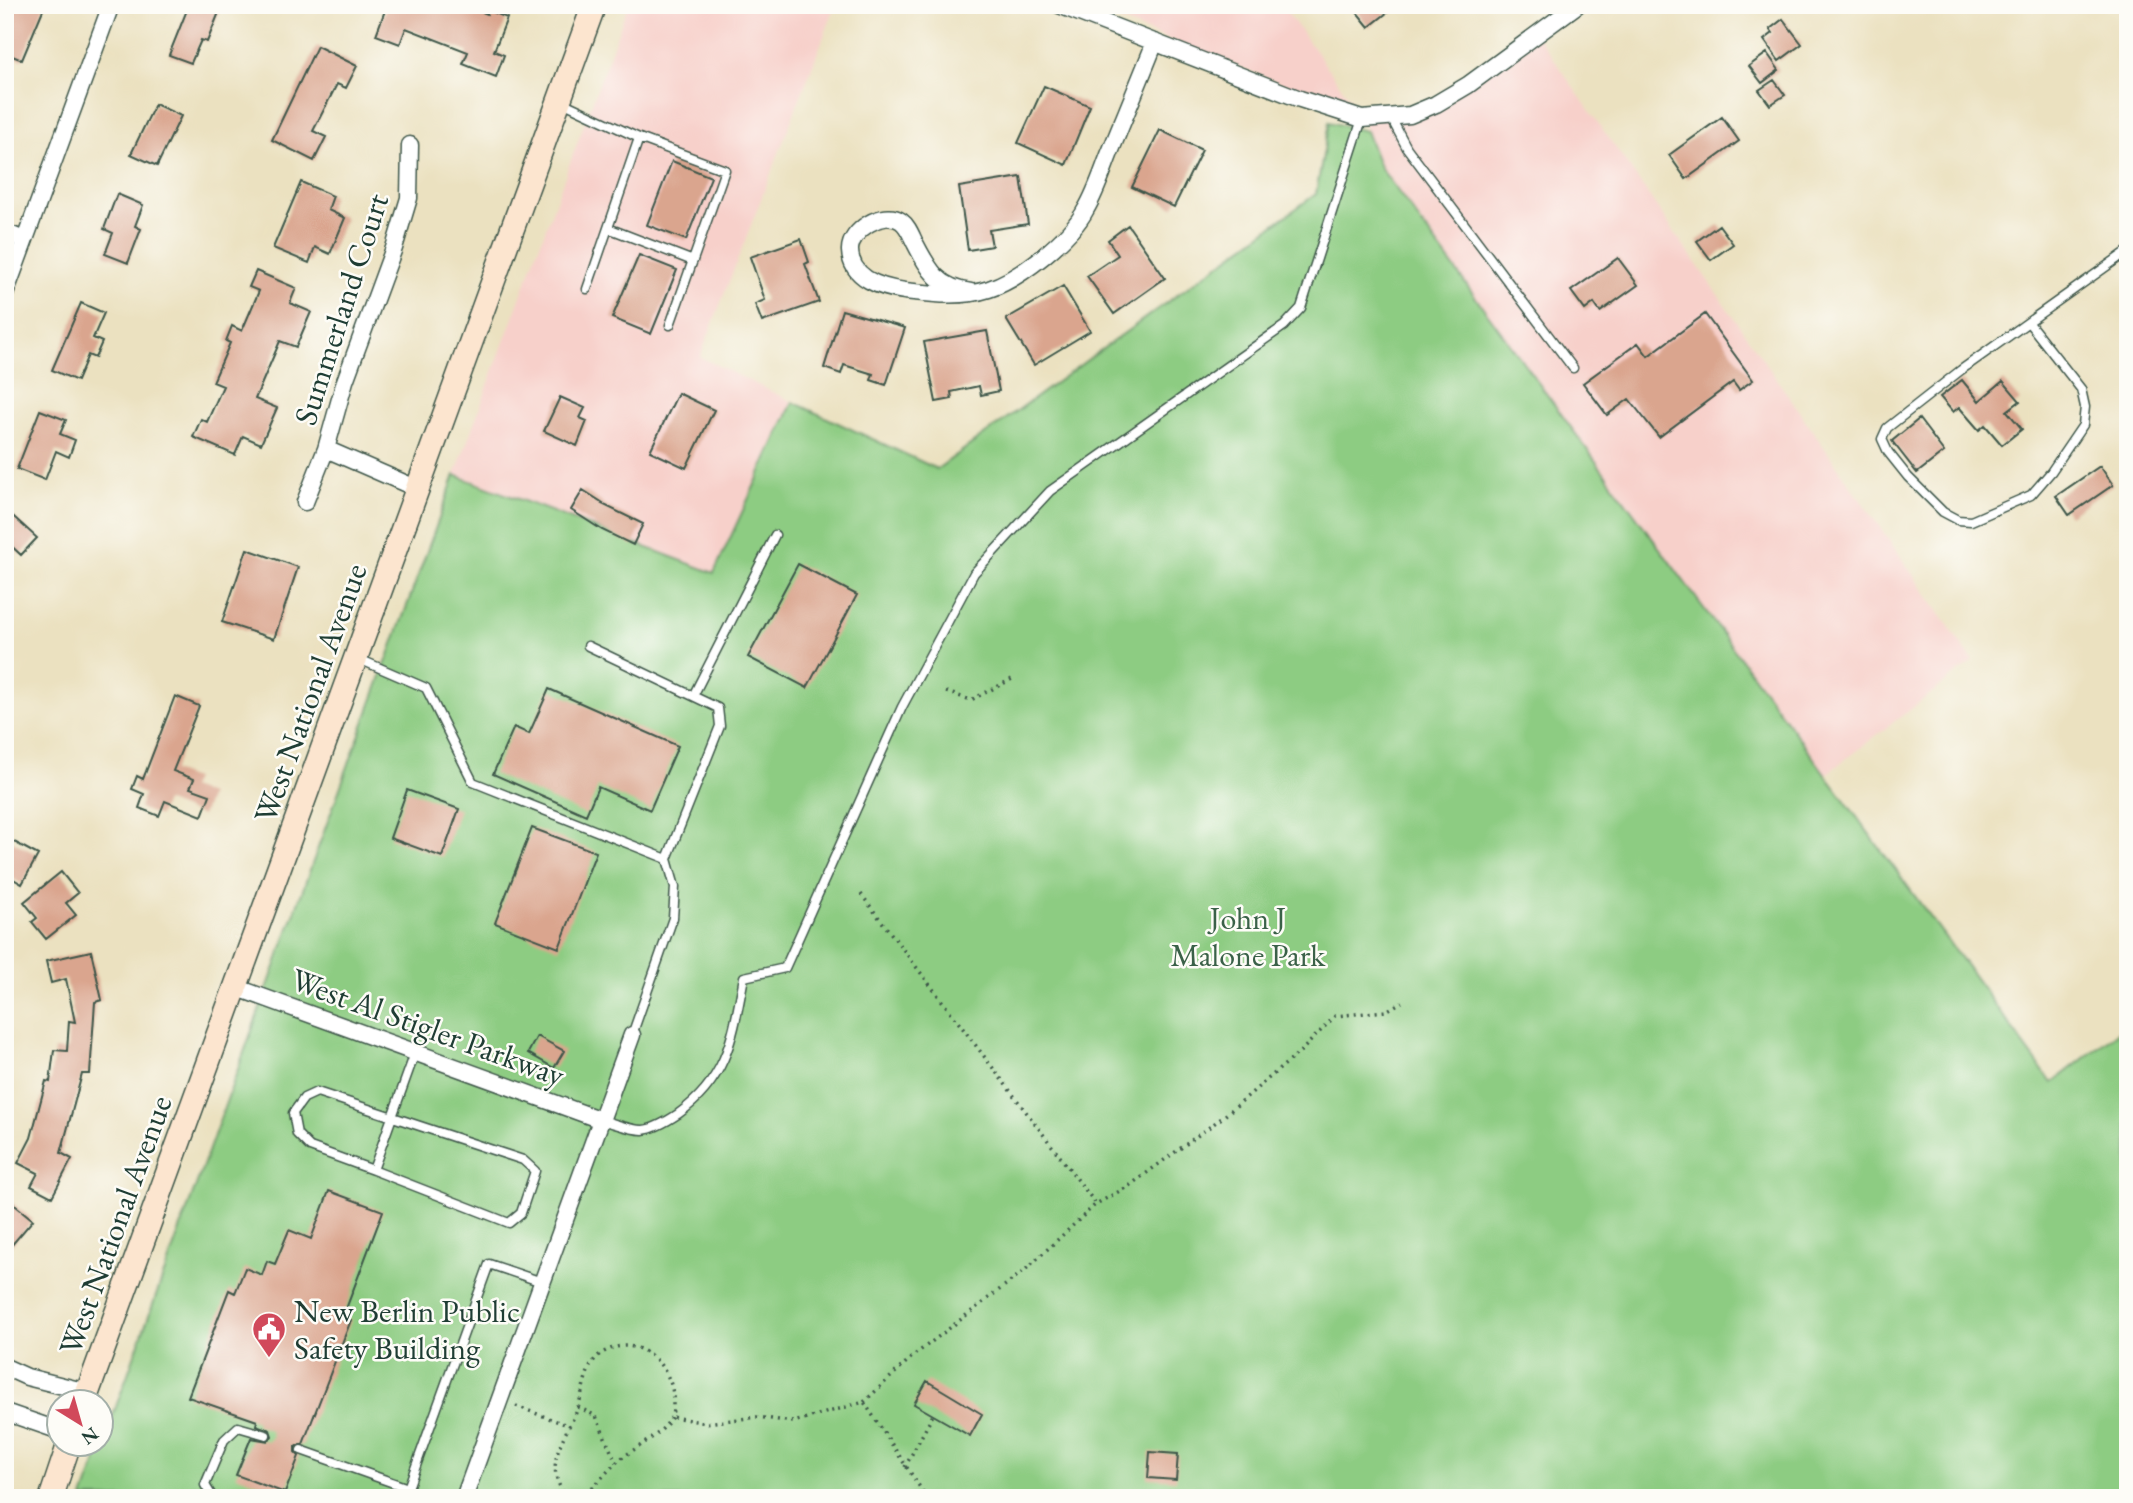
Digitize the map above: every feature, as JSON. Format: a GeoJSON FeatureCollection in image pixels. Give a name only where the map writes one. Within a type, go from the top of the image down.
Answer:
{"type":"FeatureCollection","features":[{"type":"Feature","properties":{"kind":"main road","name":"West National Avenue"},"geometry":{"type":"LineString","coordinates":[[88,1388],[594,5]]}},
{"type":"Feature","properties":{"kind":"main road"},"geometry":{"type":"LineString","coordinates":[[51,1498],[64,1458]]}},
{"type":"Feature","properties":{"kind":"street"},"geometry":{"type":"LineString","coordinates":[[5,294],[111,5]]}},
{"type":"Feature","properties":{"kind":"street"},"geometry":{"type":"LineString","coordinates":[[1059,5],[1300,99],[1362,119],[1410,115],[1436,104],[1458,92],[1577,5]]}},
{"type":"Feature","properties":{"kind":"street"},"geometry":{"type":"LineString","coordinates":[[971,292],[952,290],[939,281],[923,258],[909,230],[903,222],[892,216],[882,218],[862,229],[852,238],[849,248],[859,272],[871,282],[894,289],[945,296],[971,292],[989,289],[1032,264],[1086,211],[1155,43]]}},
{"type":"Feature","properties":{"kind":"street","name":"Summerland Court"},"geometry":{"type":"LineString","coordinates":[[305,502],[326,449],[345,381],[394,248],[409,198],[410,145]]}},
{"type":"Feature","properties":{"kind":"street"},"geometry":{"type":"LineString","coordinates":[[5,232],[24,240]]}},
{"type":"Feature","properties":{"kind":"street","name":"Summerland Court"},"geometry":{"type":"LineString","coordinates":[[326,449],[418,489]]}},
{"type":"Feature","properties":{"kind":"street","name":"West Al Stigler Parkway"},"geometry":{"type":"LineString","coordinates":[[235,987],[601,1120]]}},
{"type":"Feature","properties":{"kind":"street"},"geometry":{"type":"LineString","coordinates":[[464,1498],[632,1035]]}},
{"type":"Feature","properties":{"kind":"street"},"geometry":{"type":"LineString","coordinates":[[5,1367],[59,1388]]}},
{"type":"Feature","properties":{"kind":"street"},"geometry":{"type":"LineString","coordinates":[[5,1412],[46,1426]]}},
{"type":"Feature","properties":{"kind":"lane"},"geometry":{"type":"LineString","coordinates":[[559,100],[639,138],[726,170],[670,325]]}},
{"type":"Feature","properties":{"kind":"lane"},"geometry":{"type":"LineString","coordinates":[[1390,116],[1407,148],[1573,368]]}},
{"type":"Feature","properties":{"kind":"lane"},"geometry":{"type":"LineString","coordinates":[[601,1120],[645,1130],[669,1120],[695,1102],[715,1076],[728,1055],[744,977],[785,968],[902,707],[974,573],[1050,491],[1284,326],[1301,308],[1362,119]]}},
{"type":"Feature","properties":{"kind":"lane"},"geometry":{"type":"LineString","coordinates":[[587,289],[639,138]]}},
{"type":"Feature","properties":{"kind":"lane"},"geometry":{"type":"LineString","coordinates":[[608,228],[693,261]]}},
{"type":"Feature","properties":{"kind":"lane"},"geometry":{"type":"LineString","coordinates":[[2029,323],[2081,389],[2085,407],[2083,425],[2032,495],[1971,521],[1958,520],[1943,512],[1908,477],[1888,452],[1882,439],[1887,428],[1961,370],[2128,251]]}},
{"type":"Feature","properties":{"kind":"lane"},"geometry":{"type":"LineString","coordinates":[[693,695],[775,535]]}},
{"type":"Feature","properties":{"kind":"lane"},"geometry":{"type":"LineString","coordinates":[[588,646],[719,708],[720,726],[667,859],[675,887],[673,918],[632,1035]]}},
{"type":"Feature","properties":{"kind":"lane"},"geometry":{"type":"LineString","coordinates":[[356,658],[426,688],[472,782],[667,859]]}},
{"type":"Feature","properties":{"kind":"lane"},"geometry":{"type":"LineString","coordinates":[[373,1170],[415,1053]]}},
{"type":"Feature","properties":{"kind":"lane"},"geometry":{"type":"LineString","coordinates":[[317,1092],[523,1160],[535,1171],[521,1213],[509,1223],[373,1170],[310,1147],[297,1134],[293,1113],[304,1098],[317,1092]]}},
{"type":"Feature","properties":{"kind":"lane"},"geometry":{"type":"LineString","coordinates":[[301,1450],[408,1488],[489,1264],[542,1282]]}},
{"type":"Feature","properties":{"kind":"lane"},"geometry":{"type":"LineString","coordinates":[[213,1498],[205,1485],[224,1440],[238,1427],[266,1435]]}},
{"type":"Feature","properties":{"kind":"path"},"geometry":{"type":"LineString","coordinates":[[946,692],[971,699],[1016,677]]}},
{"type":"Feature","properties":{"kind":"path"},"geometry":{"type":"LineString","coordinates":[[861,894],[1096,1203]]}},
{"type":"Feature","properties":{"kind":"path"},"geometry":{"type":"LineString","coordinates":[[672,1416],[706,1423],[757,1417],[793,1422],[864,1402],[913,1356],[1024,1271],[1096,1203],[1129,1186],[1223,1117],[1302,1050],[1335,1016],[1386,1011],[1402,1002]]}},
{"type":"Feature","properties":{"kind":"path"},"geometry":{"type":"LineString","coordinates":[[567,1498],[554,1473],[558,1448],[570,1426],[596,1358],[609,1349],[626,1343],[642,1349],[667,1373],[674,1391],[672,1416],[648,1442],[616,1462],[598,1483],[578,1498]]}},
{"type":"Feature","properties":{"kind":"path"},"geometry":{"type":"LineString","coordinates":[[500,1400],[570,1426]]}},
{"type":"Feature","properties":{"kind":"path"},"geometry":{"type":"LineString","coordinates":[[864,1402],[927,1498]]}},
{"type":"Feature","properties":{"kind":"path"},"geometry":{"type":"LineString","coordinates":[[578,1407],[596,1416],[616,1462]]}},
{"type":"Feature","properties":{"kind":"path"},"geometry":{"type":"LineString","coordinates":[[905,1466],[933,1415]]}},
{"type":"Feature","properties":{"kind":"shaded area"},"geometry":{"type":"Polygon","coordinates":[[[628,5],[836,5],[700,357],[793,402],[714,573],[455,475],[628,5]]]}},
{"type":"Feature","properties":{"kind":"shaded area"},"geometry":{"type":"Polygon","coordinates":[[[1079,5],[1282,5],[1359,111],[1332,103],[1079,5]]]}},
{"type":"Feature","properties":{"kind":"shaded area"},"geometry":{"type":"Polygon","coordinates":[[[1537,35],[1973,661],[1825,775],[1380,167],[1362,119],[1410,115],[1537,35]]]}},
{"type":"Feature","properties":{"kind":"green space","name":"John J Malone Park"},"geometry":{"type":"Polygon","coordinates":[[[1329,122],[1366,131],[1380,167],[2052,1083],[2128,1024],[2128,1498],[83,1498],[97,1458],[116,1458],[116,1407],[455,475],[714,573],[793,402],[937,469],[1316,194],[1329,122]]]}},
{"type":"Feature","properties":{"kind":"building"},"geometry":{"type":"Polygon","coordinates":[[[12,5],[45,5],[22,60],[5,53],[5,22],[12,5]]]}},
{"type":"Feature","properties":{"kind":"building"},"geometry":{"type":"Polygon","coordinates":[[[189,5],[222,5],[207,42],[201,40],[191,63],[169,55],[189,5]]]}},
{"type":"Feature","properties":{"kind":"building"},"geometry":{"type":"Polygon","coordinates":[[[387,5],[465,5],[507,18],[494,51],[504,55],[496,77],[463,64],[468,52],[406,28],[400,44],[376,35],[387,5]]]}},
{"type":"Feature","properties":{"kind":"building"},"geometry":{"type":"Polygon","coordinates":[[[1351,5],[1397,5],[1369,27],[1351,5]]]}},
{"type":"Feature","properties":{"kind":"building"},"geometry":{"type":"Polygon","coordinates":[[[1783,19],[1802,44],[1779,61],[1764,40],[1773,33],[1770,29],[1783,19]]]}},
{"type":"Feature","properties":{"kind":"building"},"geometry":{"type":"Polygon","coordinates":[[[317,46],[357,66],[346,88],[337,84],[313,131],[326,137],[314,161],[272,140],[317,46]]]}},
{"type":"Feature","properties":{"kind":"building"},"geometry":{"type":"Polygon","coordinates":[[[1767,53],[1779,70],[1762,83],[1749,66],[1767,53]]]}},
{"type":"Feature","properties":{"kind":"building"},"geometry":{"type":"Polygon","coordinates":[[[1774,80],[1785,95],[1770,105],[1759,90],[1774,80]]]}},
{"type":"Feature","properties":{"kind":"building"},"geometry":{"type":"Polygon","coordinates":[[[1044,86],[1090,106],[1066,165],[1018,143],[1044,86]]]}},
{"type":"Feature","properties":{"kind":"building"},"geometry":{"type":"Polygon","coordinates":[[[155,104],[181,116],[157,166],[131,154],[155,104]]]}},
{"type":"Feature","properties":{"kind":"building"},"geometry":{"type":"Polygon","coordinates":[[[1722,117],[1739,141],[1686,179],[1669,155],[1722,117]]]}},
{"type":"Feature","properties":{"kind":"building"},"geometry":{"type":"Polygon","coordinates":[[[1160,130],[1202,150],[1174,207],[1132,187],[1160,130]]]}},
{"type":"Feature","properties":{"kind":"building"},"geometry":{"type":"Polygon","coordinates":[[[672,161],[711,177],[686,240],[647,225],[672,161]]]}},
{"type":"Feature","properties":{"kind":"building"},"geometry":{"type":"Polygon","coordinates":[[[1021,177],[1028,224],[989,230],[992,246],[968,250],[959,187],[1021,177]]]}},
{"type":"Feature","properties":{"kind":"building"},"geometry":{"type":"Polygon","coordinates":[[[301,182],[333,196],[328,210],[345,218],[330,254],[315,247],[309,263],[273,248],[301,182]]]}},
{"type":"Feature","properties":{"kind":"building"},"geometry":{"type":"Polygon","coordinates":[[[117,194],[143,205],[135,226],[141,229],[128,263],[105,254],[113,233],[104,229],[117,194]]]}},
{"type":"Feature","properties":{"kind":"building"},"geometry":{"type":"Polygon","coordinates":[[[1128,225],[1165,278],[1114,314],[1087,276],[1118,255],[1108,240],[1128,225]]]}},
{"type":"Feature","properties":{"kind":"building"},"geometry":{"type":"Polygon","coordinates":[[[1719,225],[1733,244],[1711,260],[1697,241],[1719,225]]]}},
{"type":"Feature","properties":{"kind":"building"},"geometry":{"type":"Polygon","coordinates":[[[801,239],[809,262],[805,264],[819,302],[762,322],[755,304],[765,300],[750,257],[801,239]]]}},
{"type":"Feature","properties":{"kind":"building"},"geometry":{"type":"Polygon","coordinates":[[[639,255],[677,270],[651,334],[612,318],[639,255]]]}},
{"type":"Feature","properties":{"kind":"building"},"geometry":{"type":"Polygon","coordinates":[[[1618,258],[1638,285],[1600,312],[1594,303],[1585,310],[1571,291],[1618,258]]]}},
{"type":"Feature","properties":{"kind":"building"},"geometry":{"type":"Polygon","coordinates":[[[256,271],[296,288],[290,303],[311,312],[296,347],[280,341],[255,399],[277,408],[261,444],[243,436],[235,455],[193,437],[201,419],[207,422],[223,386],[213,382],[230,343],[226,341],[232,326],[242,331],[259,291],[249,287],[256,271]]]}},
{"type":"Feature","properties":{"kind":"building"},"geometry":{"type":"Polygon","coordinates":[[[1063,286],[1090,331],[1034,365],[1006,319],[1063,286]]]}},
{"type":"Feature","properties":{"kind":"building"},"geometry":{"type":"Polygon","coordinates":[[[81,303],[104,313],[93,338],[102,342],[95,358],[88,355],[77,381],[52,370],[81,303]]]}},
{"type":"Feature","properties":{"kind":"building"},"geometry":{"type":"Polygon","coordinates":[[[842,310],[905,328],[886,385],[871,380],[873,374],[844,365],[841,374],[824,368],[842,310]]]}},
{"type":"Feature","properties":{"kind":"building"},"geometry":{"type":"Polygon","coordinates":[[[1705,314],[1753,380],[1739,390],[1733,382],[1659,437],[1629,399],[1607,415],[1583,383],[1638,343],[1648,356],[1705,314]]]}},
{"type":"Feature","properties":{"kind":"building"},"geometry":{"type":"Polygon","coordinates":[[[987,331],[999,391],[981,395],[979,386],[951,392],[952,399],[936,402],[924,342],[987,331]]]}},
{"type":"Feature","properties":{"kind":"building"},"geometry":{"type":"Polygon","coordinates":[[[1962,380],[1979,401],[2003,381],[2020,401],[2007,411],[2022,429],[2002,445],[1985,425],[1979,430],[1959,407],[1953,412],[1940,397],[1962,380]]]}},
{"type":"Feature","properties":{"kind":"building"},"geometry":{"type":"Polygon","coordinates":[[[678,393],[714,410],[686,468],[650,451],[678,393]]]}},
{"type":"Feature","properties":{"kind":"building"},"geometry":{"type":"Polygon","coordinates":[[[560,397],[585,408],[580,418],[587,421],[577,446],[544,431],[560,397]]]}},
{"type":"Feature","properties":{"kind":"building"},"geometry":{"type":"Polygon","coordinates":[[[40,410],[66,420],[60,434],[75,440],[69,457],[56,451],[45,480],[17,469],[40,410]]]}},
{"type":"Feature","properties":{"kind":"building"},"geometry":{"type":"Polygon","coordinates":[[[1919,419],[1944,452],[1917,473],[1892,441],[1919,419]]]}},
{"type":"Feature","properties":{"kind":"building"},"geometry":{"type":"Polygon","coordinates":[[[2100,466],[2113,485],[2069,515],[2056,496],[2100,466]]]}},
{"type":"Feature","properties":{"kind":"building"},"geometry":{"type":"Polygon","coordinates":[[[583,490],[602,504],[643,524],[633,545],[602,530],[571,510],[583,490]]]}},
{"type":"Feature","properties":{"kind":"building"},"geometry":{"type":"Polygon","coordinates":[[[5,509],[37,538],[21,555],[5,540],[5,509]]]}},
{"type":"Feature","properties":{"kind":"building"},"geometry":{"type":"Polygon","coordinates":[[[247,549],[298,567],[274,639],[222,622],[247,549]]]}},
{"type":"Feature","properties":{"kind":"building"},"geometry":{"type":"Polygon","coordinates":[[[798,564],[857,595],[807,688],[748,657],[798,564]]]}},
{"type":"Feature","properties":{"kind":"building"},"geometry":{"type":"Polygon","coordinates":[[[549,689],[678,746],[650,810],[598,787],[586,815],[493,774],[514,727],[529,734],[549,689]]]}},
{"type":"Feature","properties":{"kind":"building"},"geometry":{"type":"Polygon","coordinates":[[[175,696],[199,706],[173,771],[194,779],[190,788],[210,795],[202,816],[165,801],[159,816],[139,808],[144,794],[132,789],[137,776],[143,779],[175,696]]]}},
{"type":"Feature","properties":{"kind":"building"},"geometry":{"type":"Polygon","coordinates":[[[407,790],[459,809],[442,857],[390,838],[407,790]]]}},
{"type":"Feature","properties":{"kind":"building"},"geometry":{"type":"Polygon","coordinates":[[[532,828],[596,852],[559,948],[495,923],[532,828]]]}},
{"type":"Feature","properties":{"kind":"building"},"geometry":{"type":"Polygon","coordinates":[[[5,837],[38,855],[22,884],[5,874],[5,837]]]}},
{"type":"Feature","properties":{"kind":"building"},"geometry":{"type":"Polygon","coordinates":[[[61,872],[78,893],[66,903],[76,915],[46,939],[32,922],[37,918],[24,902],[61,872]]]}},
{"type":"Feature","properties":{"kind":"building"},"geometry":{"type":"Polygon","coordinates":[[[91,951],[102,1000],[95,1002],[90,1074],[82,1074],[61,1153],[72,1159],[52,1197],[31,1186],[38,1173],[18,1163],[31,1138],[46,1081],[50,1082],[54,1050],[67,1051],[69,1021],[75,1022],[66,979],[51,983],[46,961],[91,951]]]}},
{"type":"Feature","properties":{"kind":"building"},"geometry":{"type":"Polygon","coordinates":[[[537,1036],[564,1051],[554,1068],[528,1053],[537,1036]]]}},
{"type":"Feature","properties":{"kind":"building","name":"New Berlin Public Safety Building"},"geometry":{"type":"Polygon","coordinates":[[[329,1191],[383,1211],[343,1317],[351,1320],[303,1444],[295,1447],[299,1456],[285,1493],[236,1475],[251,1438],[268,1441],[272,1436],[270,1430],[256,1425],[257,1421],[188,1397],[229,1290],[235,1293],[245,1268],[262,1275],[267,1261],[275,1264],[289,1230],[311,1239],[329,1191]]]}},
{"type":"Feature","properties":{"kind":"building"},"geometry":{"type":"Polygon","coordinates":[[[5,1197],[33,1220],[5,1253],[5,1197]]]}},
{"type":"Feature","properties":{"kind":"building"},"geometry":{"type":"Polygon","coordinates":[[[927,1381],[982,1414],[970,1436],[914,1404],[927,1381]]]}},
{"type":"Feature","properties":{"kind":"building"},"geometry":{"type":"Polygon","coordinates":[[[1150,1452],[1178,1454],[1176,1480],[1148,1478],[1150,1452]]]}},
{"type":"Feature","properties":{"kind":"place","name":"New Berlin Public Safety Building"},"geometry":{"type":"Point","coordinates":[269,1359]}}]}
